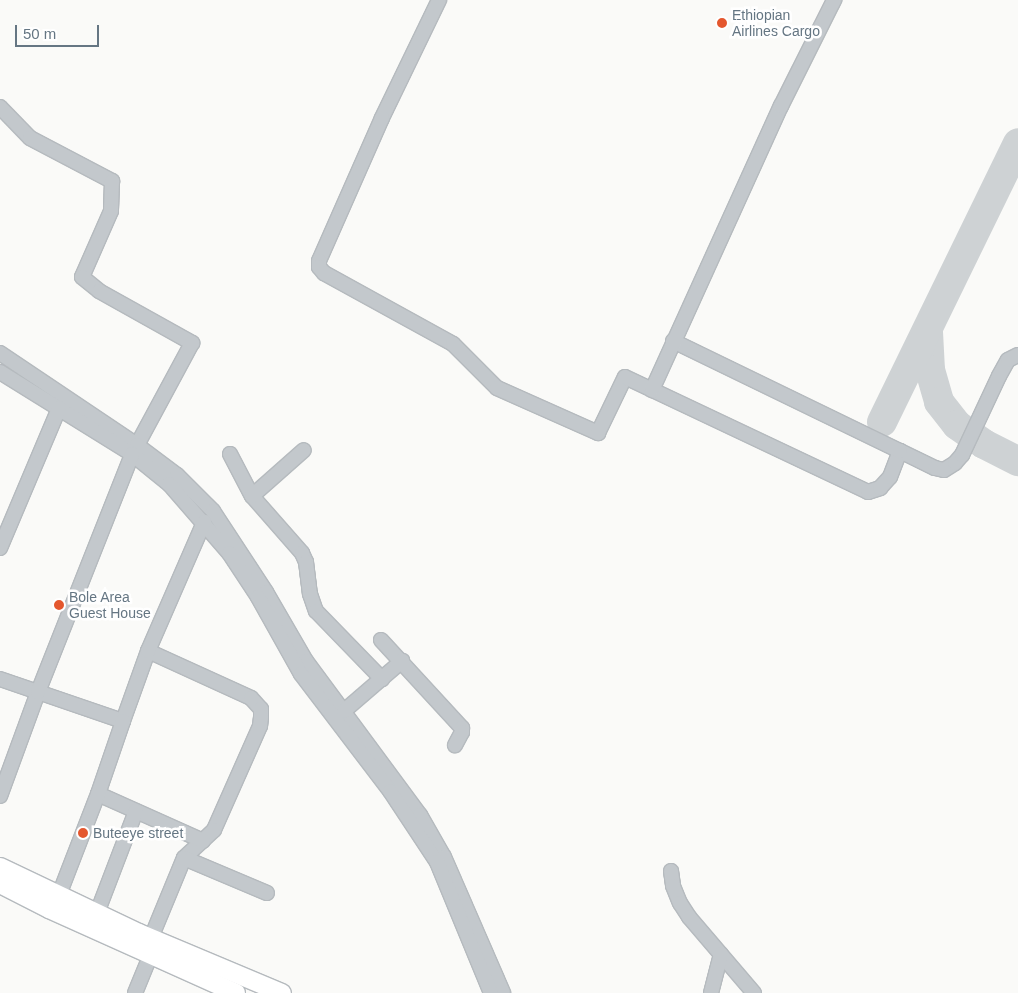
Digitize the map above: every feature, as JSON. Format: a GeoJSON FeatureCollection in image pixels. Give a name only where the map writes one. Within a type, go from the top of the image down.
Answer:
{"type":"FeatureCollection","features":[{"type":"Feature","properties":{"kind":"main road"},"geometry":{"type":"LineString","coordinates":[[0,867],[97,913],[151,946],[236,993]]}},
{"type":"Feature","properties":{"kind":"main road"},"geometry":{"type":"LineString","coordinates":[[0,884],[50,909],[282,993]]}},
{"type":"Feature","properties":{"kind":"street"},"geometry":{"type":"LineString","coordinates":[[439,0],[374,136],[318,261],[319,267],[324,273],[453,344],[497,388],[598,433],[624,377],[868,492],[880,488],[890,477],[900,451]]}},
{"type":"Feature","properties":{"kind":"street"},"geometry":{"type":"LineString","coordinates":[[652,390],[781,106],[834,0]]}},
{"type":"Feature","properties":{"kind":"street"},"geometry":{"type":"LineString","coordinates":[[0,106],[30,138],[112,181],[111,211],[82,277],[99,291],[192,343],[135,450],[38,692],[0,796]]}},
{"type":"Feature","properties":{"kind":"street"},"geometry":{"type":"LineString","coordinates":[[673,341],[935,468],[944,470],[955,463],[962,455],[1008,360],[1018,355]]}},
{"type":"Feature","properties":{"kind":"street"},"geometry":{"type":"LineString","coordinates":[[0,353],[135,450],[170,484],[229,553],[258,597],[302,674],[390,791],[423,839],[436,862],[491,993]]}},
{"type":"Feature","properties":{"kind":"street"},"geometry":{"type":"LineString","coordinates":[[0,372],[177,475],[213,511],[261,584],[306,660],[398,783],[444,856],[503,993]]}},
{"type":"Feature","properties":{"kind":"street"},"geometry":{"type":"LineString","coordinates":[[0,548],[59,408]]}},
{"type":"Feature","properties":{"kind":"street"},"geometry":{"type":"LineString","coordinates":[[252,496],[304,450]]}},
{"type":"Feature","properties":{"kind":"street"},"geometry":{"type":"LineString","coordinates":[[230,454],[252,496],[302,553],[306,562],[310,594],[316,610],[382,679]]}},
{"type":"Feature","properties":{"kind":"street"},"geometry":{"type":"LineString","coordinates":[[59,895],[98,794],[148,651],[204,522]]}},
{"type":"Feature","properties":{"kind":"street"},"geometry":{"type":"LineString","coordinates":[[382,640],[462,728],[462,732],[454,745]]}},
{"type":"Feature","properties":{"kind":"street"},"geometry":{"type":"LineString","coordinates":[[135,993],[184,858],[190,850],[214,830],[260,726],[261,709],[251,698],[148,651]]}},
{"type":"Feature","properties":{"kind":"street"},"geometry":{"type":"LineString","coordinates":[[344,710],[402,662]]}},
{"type":"Feature","properties":{"kind":"street"},"geometry":{"type":"LineString","coordinates":[[0,679],[123,721]]}},
{"type":"Feature","properties":{"kind":"street"},"geometry":{"type":"LineString","coordinates":[[98,794],[203,841]]}},
{"type":"Feature","properties":{"kind":"street"},"geometry":{"type":"LineString","coordinates":[[97,913],[136,811]]}},
{"type":"Feature","properties":{"kind":"street"},"geometry":{"type":"LineString","coordinates":[[184,858],[267,893]]}},
{"type":"Feature","properties":{"kind":"street"},"geometry":{"type":"LineString","coordinates":[[671,871],[673,886],[680,903],[754,993]]}},
{"type":"Feature","properties":{"kind":"street"},"geometry":{"type":"LineString","coordinates":[[711,993],[721,954]]}},
{"type":"Feature","properties":{"kind":"taxiway"},"geometry":{"type":"LineString","coordinates":[[882,422],[1018,143]]}},
{"type":"Feature","properties":{"kind":"taxiway"},"geometry":{"type":"LineString","coordinates":[[928,332],[930,370],[939,402],[957,425],[984,444],[1018,461]]}},
{"type":"Feature","properties":{"kind":"place","name":"Ethiopian Airlines Cargo"},"geometry":{"type":"Point","coordinates":[722,23]}},
{"type":"Feature","properties":{"kind":"place","name":"Bole Area Guest House"},"geometry":{"type":"Point","coordinates":[59,605]}},
{"type":"Feature","properties":{"kind":"place","name":"Buteeye street"},"geometry":{"type":"Point","coordinates":[83,833]}}]}
